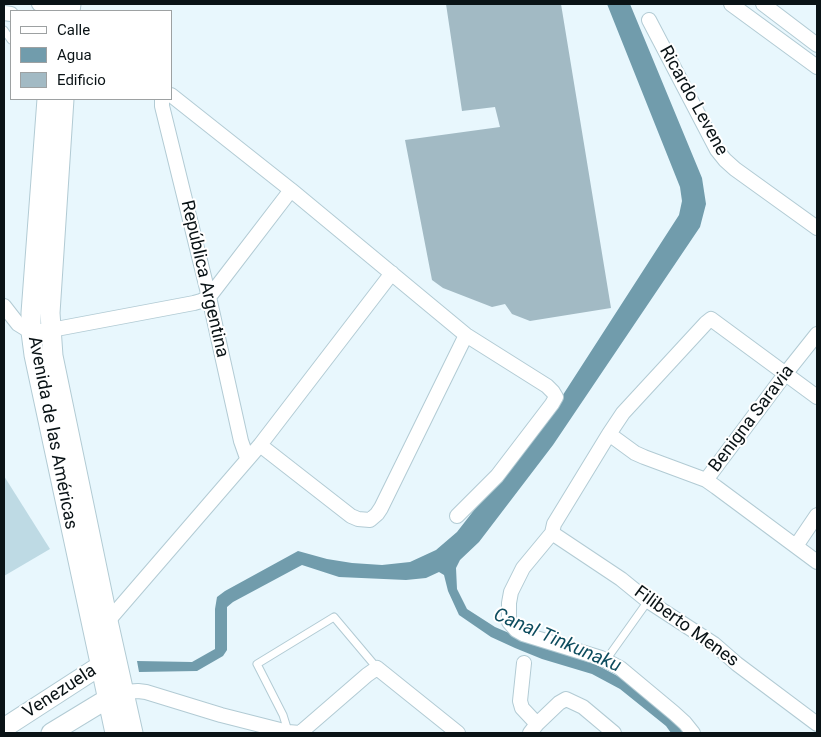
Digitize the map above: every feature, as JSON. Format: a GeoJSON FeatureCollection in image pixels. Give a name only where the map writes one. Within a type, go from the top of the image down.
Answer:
{"type":"FeatureCollection","features":[{"type":"Feature","properties":{"kind":"main road"},"geometry":{"type":"LineString","coordinates":[[54,8],[71,4]]}},
{"type":"Feature","properties":{"kind":"main road","name":"Avenida de las Américas"},"geometry":{"type":"LineString","coordinates":[[47,100],[31,313],[34,355],[100,667],[134,733]]}},
{"type":"Feature","properties":{"kind":"main road","name":"Avenida de las Américas"},"geometry":{"type":"LineString","coordinates":[[64,100],[50,313],[53,356],[116,655],[115,733]]}},
{"type":"Feature","properties":{"kind":"main road","name":"Venezuela"},"geometry":{"type":"LineString","coordinates":[[4,728],[116,655]]}},
{"type":"Feature","properties":{"kind":"main road"},"geometry":{"type":"LineString","coordinates":[[51,733],[115,695]]}},
{"type":"Feature","properties":{"kind":"street"},"geometry":{"type":"LineString","coordinates":[[730,4],[817,67]]}},
{"type":"Feature","properties":{"kind":"street"},"geometry":{"type":"LineString","coordinates":[[763,4],[817,45]]}},
{"type":"Feature","properties":{"kind":"street","name":"Ricardo Levene"},"geometry":{"type":"LineString","coordinates":[[649,20],[717,150],[725,160],[817,228]]}},
{"type":"Feature","properties":{"kind":"street"},"geometry":{"type":"LineString","coordinates":[[172,96],[291,190],[466,335],[547,386],[553,392],[556,397],[552,404],[497,476],[457,516]]}},
{"type":"Feature","properties":{"kind":"street","name":"República Argentina"},"geometry":{"type":"LineString","coordinates":[[162,100],[241,441],[248,458]]}},
{"type":"Feature","properties":{"kind":"street"},"geometry":{"type":"LineString","coordinates":[[4,306],[18,324],[31,332],[51,330],[194,303],[209,297],[291,190]]}},
{"type":"Feature","properties":{"kind":"street"},"geometry":{"type":"LineString","coordinates":[[108,621],[260,445],[392,273]]}},
{"type":"Feature","properties":{"kind":"street"},"geometry":{"type":"LineString","coordinates":[[693,733],[674,713],[620,668],[606,660],[523,634],[516,630],[508,622],[511,592],[523,568],[552,533],[554,524],[623,413],[711,319],[817,397]]}},
{"type":"Feature","properties":{"kind":"street","name":"Benigna Saravia"},"geometry":{"type":"LineString","coordinates":[[706,480],[817,334]]}},
{"type":"Feature","properties":{"kind":"street"},"geometry":{"type":"LineString","coordinates":[[260,445],[351,516],[370,520],[382,508],[466,335]]}},
{"type":"Feature","properties":{"kind":"street"},"geometry":{"type":"LineString","coordinates":[[609,434],[635,453],[706,480],[716,486],[817,562]]}},
{"type":"Feature","properties":{"kind":"street"},"geometry":{"type":"LineString","coordinates":[[796,546],[817,515]]}},
{"type":"Feature","properties":{"kind":"street","name":"Filiberto Menes"},"geometry":{"type":"LineString","coordinates":[[552,533],[620,579],[648,601],[714,644],[736,664],[817,724]]}},
{"type":"Feature","properties":{"kind":"street"},"geometry":{"type":"LineString","coordinates":[[524,663],[520,701],[534,729],[559,703],[566,699],[583,707],[614,733]]}},
{"type":"Feature","properties":{"kind":"street"},"geometry":{"type":"LineString","coordinates":[[115,695],[138,691],[146,692],[221,715],[288,732],[300,733],[366,675],[377,668],[458,733]]}},
{"type":"Feature","properties":{"kind":"lane"},"geometry":{"type":"LineString","coordinates":[[606,660],[648,601]]}},
{"type":"Feature","properties":{"kind":"lane"},"geometry":{"type":"LineString","coordinates":[[288,732],[283,715],[257,664],[334,616],[377,668]]}},
{"type":"Feature","properties":{"kind":"shaded area"},"geometry":{"type":"Polygon","coordinates":[[[4,476],[50,549],[4,576],[4,476]]]}},
{"type":"Feature","properties":{"kind":"water"},"geometry":{"type":"Polygon","coordinates":[[[607,4],[630,4],[702,178],[706,204],[700,227],[553,445],[479,542],[460,560],[456,568],[457,589],[467,609],[495,627],[544,648],[593,663],[625,680],[673,720],[684,733],[671,733],[666,726],[620,689],[592,674],[542,659],[491,637],[459,615],[448,591],[444,575],[439,572],[426,578],[406,580],[339,577],[302,565],[227,607],[227,650],[223,656],[197,671],[139,672],[137,661],[192,662],[215,649],[215,609],[217,597],[298,551],[327,559],[382,565],[410,562],[436,550],[457,532],[559,401],[679,215],[682,201],[680,187],[607,4]]]}},
{"type":"Feature","properties":{"kind":"building"},"geometry":{"type":"Polygon","coordinates":[[[446,4],[561,4],[611,308],[530,321],[512,314],[505,304],[492,307],[443,288],[432,280],[405,140],[500,127],[495,107],[462,111],[446,4]]]}},
{"type":"Feature","properties":{"kind":"water label","name":"Canal Tinkunaku"},"geometry":{"type":"Point","coordinates":[557,641]}}]}
